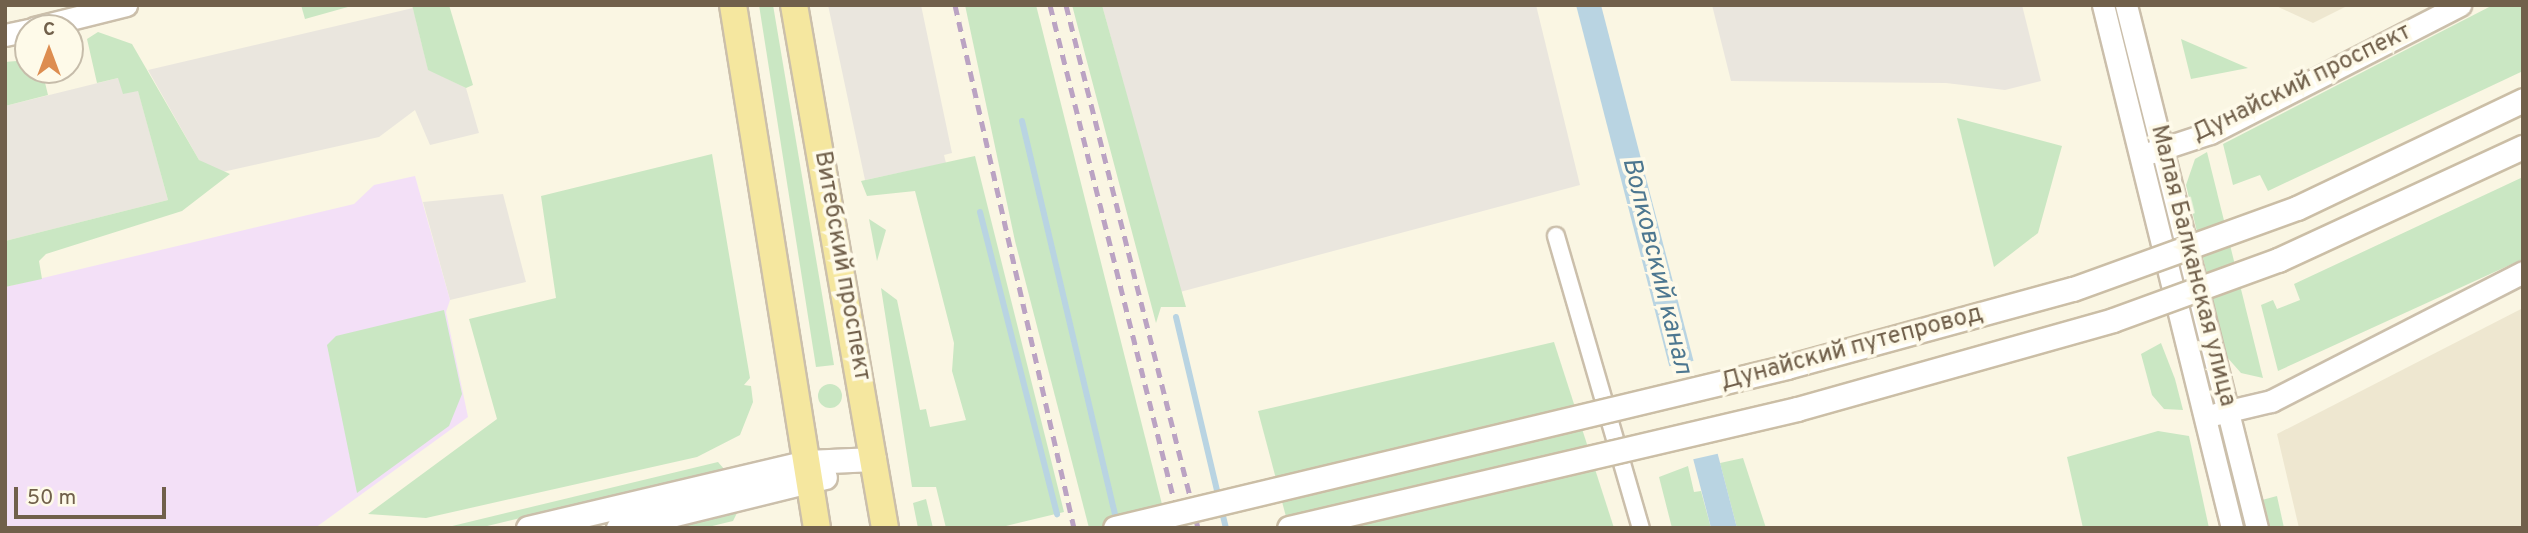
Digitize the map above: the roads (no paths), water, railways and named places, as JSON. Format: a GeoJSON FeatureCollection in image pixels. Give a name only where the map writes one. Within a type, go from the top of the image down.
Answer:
{"type":"FeatureCollection","features":[{"type":"Feature","properties":{"kind":"main road"},"geometry":{"type":"LineString","coordinates":[[733,5],[817,528]]}},
{"type":"Feature","properties":{"kind":"main road","name":"Витебский проспект"},"geometry":{"type":"LineString","coordinates":[[794,5],[885,528]]}},
{"type":"Feature","properties":{"kind":"main road","name":"Дунайский путепровод"},"geometry":{"type":"LineString","coordinates":[[1115,528],[1787,367],[2073,289],[2297,208],[2523,100]]}},
{"type":"Feature","properties":{"kind":"main road","name":"Дунайский путепровод"},"geometry":{"type":"LineString","coordinates":[[1289,528],[1797,409],[2113,320],[2278,260],[2523,147]]}},
{"type":"Feature","properties":{"kind":"main road"},"geometry":{"type":"LineString","coordinates":[[528,528],[874,459]]}},
{"type":"Feature","properties":{"kind":"main road"},"geometry":{"type":"LineString","coordinates":[[618,528],[808,472]]}},
{"type":"Feature","properties":{"kind":"street"},"geometry":{"type":"LineString","coordinates":[[84,16],[126,5]]}},
{"type":"Feature","properties":{"kind":"street","name":"Малая Балканская улица"},"geometry":{"type":"LineString","coordinates":[[2103,5],[2207,416],[2232,528]]}},
{"type":"Feature","properties":{"kind":"street","name":"Малая Балканская улица"},"geometry":{"type":"LineString","coordinates":[[2126,5],[2257,528]]}},
{"type":"Feature","properties":{"kind":"street","name":"Дунайский проспект"},"geometry":{"type":"LineString","coordinates":[[2141,156],[2217,130],[2460,5]]}},
{"type":"Feature","properties":{"kind":"street"},"geometry":{"type":"LineString","coordinates":[[1556,236],[1641,528]]}},
{"type":"Feature","properties":{"kind":"street"},"geometry":{"type":"LineString","coordinates":[[2207,416],[2271,401],[2523,272]]}},
{"type":"Feature","properties":{"kind":"water","name":"Волковский канал"},"geometry":{"type":"Polygon","coordinates":[[[1576,5],[1601,5],[1737,528],[1711,528],[1576,5]]]}},
{"type":"Feature","properties":{"kind":"waterway"},"geometry":{"type":"LineString","coordinates":[[1022,121],[1117,524]]}},
{"type":"Feature","properties":{"kind":"waterway"},"geometry":{"type":"LineString","coordinates":[[980,212],[1057,514]]}},
{"type":"Feature","properties":{"kind":"waterway"},"geometry":{"type":"LineString","coordinates":[[1176,317],[1226,528]]}},
{"type":"Feature","properties":{"kind":"railway"},"geometry":{"type":"LineString","coordinates":[[955,5],[1074,528]]}},
{"type":"Feature","properties":{"kind":"railway"},"geometry":{"type":"LineString","coordinates":[[1050,5],[1181,528]]}},
{"type":"Feature","properties":{"kind":"railway"},"geometry":{"type":"LineString","coordinates":[[1066,5],[1198,528]]}}]}
